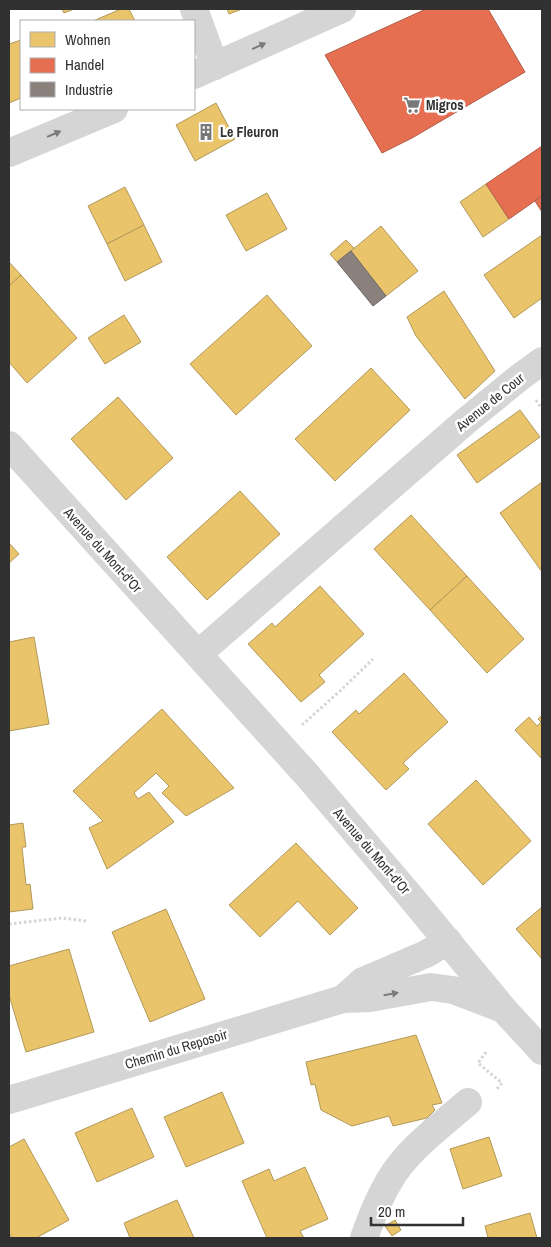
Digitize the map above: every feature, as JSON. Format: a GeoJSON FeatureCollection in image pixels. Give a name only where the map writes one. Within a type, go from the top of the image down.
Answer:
{"type":"FeatureCollection","features":[{"type":"Feature","properties":{"kind":"street"},"geometry":{"type":"LineString","coordinates":[[194,9],[204,70],[342,9]]}},
{"type":"Feature","properties":{"kind":"street"},"geometry":{"type":"LineString","coordinates":[[9,154],[112,110]]}},
{"type":"Feature","properties":{"kind":"street","name":"Avenue de Cour"},"geometry":{"type":"LineString","coordinates":[[198,654],[474,414],[542,361]]}},
{"type":"Feature","properties":{"kind":"street","name":"Avenue du Mont-d'Or"},"geometry":{"type":"LineString","coordinates":[[9,446],[307,775],[506,1011],[537,1035]]}},
{"type":"Feature","properties":{"kind":"street","name":"Chemin du Reposoir"},"geometry":{"type":"LineString","coordinates":[[343,999],[363,981],[426,954],[448,941]]}},
{"type":"Feature","properties":{"kind":"street","name":"Chemin du Reposoir"},"geometry":{"type":"LineString","coordinates":[[9,1100],[343,999],[370,998],[431,987],[453,990],[506,1011]]}},
{"type":"Feature","properties":{"kind":"street"},"geometry":{"type":"LineString","coordinates":[[364,1238],[384,1189],[400,1165],[418,1146],[468,1102]]}},
{"type":"Feature","properties":{"kind":"path"},"geometry":{"type":"LineString","coordinates":[[279,745],[373,659]]}},
{"type":"Feature","properties":{"kind":"path"},"geometry":{"type":"LineString","coordinates":[[9,924],[62,918],[86,921]]}},
{"type":"Feature","properties":{"kind":"building: Wohnen"},"geometry":{"type":"Polygon","coordinates":[[[62,9],[74,9],[64,13],[62,9]]]}},
{"type":"Feature","properties":{"kind":"building: Wohnen"},"geometry":{"type":"Polygon","coordinates":[[[121,9],[129,9],[134,20],[95,20],[121,9]]]}},
{"type":"Feature","properties":{"kind":"building: Wohnen"},"geometry":{"type":"Polygon","coordinates":[[[227,9],[242,9],[229,14],[227,9]]]}},
{"type":"Feature","properties":{"kind":"building: Wohnen"},"geometry":{"type":"Polygon","coordinates":[[[20,40],[20,98],[9,103],[9,44],[20,40]]]}},
{"type":"Feature","properties":{"kind":"building: Wohnen","name":"Le Fleuron"},"geometry":{"type":"Polygon","coordinates":[[[216,103],[235,139],[195,161],[176,125],[216,103]]]}},
{"type":"Feature","properties":{"kind":"building: Wohnen"},"geometry":{"type":"Polygon","coordinates":[[[486,184],[509,219],[483,237],[460,202],[486,184]]]}},
{"type":"Feature","properties":{"kind":"building: Wohnen"},"geometry":{"type":"Polygon","coordinates":[[[125,187],[144,225],[107,244],[88,206],[125,187]]]}},
{"type":"Feature","properties":{"kind":"building: Wohnen"},"geometry":{"type":"Polygon","coordinates":[[[267,193],[287,229],[246,251],[226,215],[267,193]]]}},
{"type":"Feature","properties":{"kind":"building: Wohnen"},"geometry":{"type":"Polygon","coordinates":[[[144,225],[162,262],[125,281],[107,244],[144,225]]]}},
{"type":"Feature","properties":{"kind":"building: Wohnen"},"geometry":{"type":"Polygon","coordinates":[[[381,226],[418,271],[386,296],[351,251],[381,226]]]}},
{"type":"Feature","properties":{"kind":"building: Wohnen"},"geometry":{"type":"Polygon","coordinates":[[[542,235],[542,298],[514,318],[484,275],[542,235]]]}},
{"type":"Feature","properties":{"kind":"building: Wohnen"},"geometry":{"type":"Polygon","coordinates":[[[346,240],[354,248],[337,262],[330,254],[346,240]]]}},
{"type":"Feature","properties":{"kind":"building: Wohnen"},"geometry":{"type":"Polygon","coordinates":[[[9,262],[21,275],[9,286],[9,262]]]}},
{"type":"Feature","properties":{"kind":"building: Wohnen"},"geometry":{"type":"Polygon","coordinates":[[[21,275],[77,338],[27,383],[9,362],[9,286],[21,275]]]}},
{"type":"Feature","properties":{"kind":"building: Wohnen"},"geometry":{"type":"Polygon","coordinates":[[[444,291],[495,371],[465,399],[416,336],[407,317],[444,291]]]}},
{"type":"Feature","properties":{"kind":"building: Wohnen"},"geometry":{"type":"Polygon","coordinates":[[[267,295],[312,346],[236,415],[190,364],[267,295]]]}},
{"type":"Feature","properties":{"kind":"building: Wohnen"},"geometry":{"type":"Polygon","coordinates":[[[124,315],[141,342],[105,364],[88,338],[124,315]]]}},
{"type":"Feature","properties":{"kind":"building: Wohnen"},"geometry":{"type":"Polygon","coordinates":[[[371,368],[410,410],[335,481],[295,439],[371,368]]]}},
{"type":"Feature","properties":{"kind":"building: Wohnen"},"geometry":{"type":"Polygon","coordinates":[[[118,397],[173,458],[126,500],[71,439],[118,397]]]}},
{"type":"Feature","properties":{"kind":"building: Wohnen"},"geometry":{"type":"Polygon","coordinates":[[[520,410],[540,437],[477,483],[457,455],[520,410]]]}},
{"type":"Feature","properties":{"kind":"building: Wohnen"},"geometry":{"type":"Polygon","coordinates":[[[542,482],[542,572],[500,513],[542,482]]]}},
{"type":"Feature","properties":{"kind":"building: Wohnen"},"geometry":{"type":"Polygon","coordinates":[[[240,491],[280,534],[207,600],[167,557],[240,491]]]}},
{"type":"Feature","properties":{"kind":"building: Wohnen"},"geometry":{"type":"Polygon","coordinates":[[[411,515],[467,576],[430,610],[374,549],[411,515]]]}},
{"type":"Feature","properties":{"kind":"building: Wohnen"},"geometry":{"type":"Polygon","coordinates":[[[9,543],[19,554],[9,563],[9,543]]]}},
{"type":"Feature","properties":{"kind":"building: Wohnen"},"geometry":{"type":"Polygon","coordinates":[[[467,576],[524,639],[487,673],[430,610],[467,576]]]}},
{"type":"Feature","properties":{"kind":"building: Wohnen"},"geometry":{"type":"Polygon","coordinates":[[[320,586],[364,634],[319,675],[325,682],[301,702],[248,644],[272,623],[275,627],[320,586]]]}},
{"type":"Feature","properties":{"kind":"building: Wohnen"},"geometry":{"type":"Polygon","coordinates":[[[34,637],[49,724],[9,731],[9,642],[34,637]]]}},
{"type":"Feature","properties":{"kind":"building: Wohnen"},"geometry":{"type":"Polygon","coordinates":[[[404,673],[448,722],[403,763],[409,769],[386,790],[332,732],[356,710],[359,714],[404,673]]]}},
{"type":"Feature","properties":{"kind":"building: Wohnen"},"geometry":{"type":"Polygon","coordinates":[[[162,709],[234,788],[186,816],[162,793],[169,786],[156,773],[134,793],[138,799],[149,792],[174,822],[107,869],[89,828],[103,821],[73,791],[162,709]]]}},
{"type":"Feature","properties":{"kind":"building: Wohnen"},"geometry":{"type":"Polygon","coordinates":[[[542,715],[542,759],[515,730],[529,717],[537,726],[541,722],[538,719],[542,715]]]}},
{"type":"Feature","properties":{"kind":"building: Wohnen"},"geometry":{"type":"Polygon","coordinates":[[[476,780],[531,841],[483,885],[428,824],[476,780]]]}},
{"type":"Feature","properties":{"kind":"building: Wohnen"},"geometry":{"type":"Polygon","coordinates":[[[23,823],[26,847],[22,847],[26,885],[30,884],[33,909],[9,912],[9,825],[23,823]]]}},
{"type":"Feature","properties":{"kind":"building: Wohnen"},"geometry":{"type":"Polygon","coordinates":[[[296,843],[358,908],[330,935],[298,901],[260,937],[229,905],[296,843]]]}},
{"type":"Feature","properties":{"kind":"building: Wohnen"},"geometry":{"type":"Polygon","coordinates":[[[542,907],[542,959],[516,929],[542,907]]]}},
{"type":"Feature","properties":{"kind":"building: Wohnen"},"geometry":{"type":"Polygon","coordinates":[[[166,909],[205,999],[150,1022],[112,932],[166,909]]]}},
{"type":"Feature","properties":{"kind":"building: Wohnen"},"geometry":{"type":"Polygon","coordinates":[[[69,949],[94,1032],[26,1052],[9,995],[9,966],[69,949]]]}},
{"type":"Feature","properties":{"kind":"building: Wohnen"},"geometry":{"type":"Polygon","coordinates":[[[416,1035],[442,1103],[432,1105],[435,1110],[427,1118],[393,1126],[389,1116],[352,1126],[321,1110],[315,1084],[311,1085],[306,1062],[416,1035]]]}},
{"type":"Feature","properties":{"kind":"building: Wohnen"},"geometry":{"type":"Polygon","coordinates":[[[222,1092],[244,1143],[186,1167],[164,1117],[222,1092]]]}},
{"type":"Feature","properties":{"kind":"building: Wohnen"},"geometry":{"type":"Polygon","coordinates":[[[132,1108],[154,1157],[97,1182],[75,1133],[132,1108]]]}},
{"type":"Feature","properties":{"kind":"building: Wohnen"},"geometry":{"type":"Polygon","coordinates":[[[489,1137],[502,1176],[463,1189],[450,1149],[489,1137]]]}},
{"type":"Feature","properties":{"kind":"building: Wohnen"},"geometry":{"type":"Polygon","coordinates":[[[24,1139],[69,1220],[36,1238],[12,1238],[9,1233],[9,1147],[24,1139]]]}},
{"type":"Feature","properties":{"kind":"building: Wohnen"},"geometry":{"type":"Polygon","coordinates":[[[305,1167],[328,1219],[300,1231],[304,1238],[267,1238],[242,1181],[269,1169],[274,1181],[305,1167]]]}},
{"type":"Feature","properties":{"kind":"building: Wohnen"},"geometry":{"type":"Polygon","coordinates":[[[177,1200],[194,1238],[130,1238],[124,1223],[177,1200]]]}},
{"type":"Feature","properties":{"kind":"building: Wohnen"},"geometry":{"type":"Polygon","coordinates":[[[530,1213],[537,1238],[488,1238],[485,1226],[530,1213]]]}},
{"type":"Feature","properties":{"kind":"building: Wohnen"},"geometry":{"type":"Polygon","coordinates":[[[395,1220],[401,1230],[392,1236],[385,1226],[395,1220]]]}},
{"type":"Feature","properties":{"kind":"building: Handel","name":"Migros"},"geometry":{"type":"Polygon","coordinates":[[[426,9],[488,9],[525,72],[412,138],[382,153],[325,55],[426,9]]]}},
{"type":"Feature","properties":{"kind":"building: Handel"},"geometry":{"type":"Polygon","coordinates":[[[542,146],[542,196],[509,219],[486,184],[542,146]]]}},
{"type":"Feature","properties":{"kind":"building: Handel"},"geometry":{"type":"Polygon","coordinates":[[[542,196],[542,212],[535,201],[542,196]]]}},
{"type":"Feature","properties":{"kind":"building: Industrie"},"geometry":{"type":"Polygon","coordinates":[[[351,251],[386,296],[373,306],[337,262],[351,251]]]}},
{"type":"Feature","properties":{"kind":"place","name":"Migros"},"geometry":{"type":"Point","coordinates":[412,105]}},
{"type":"Feature","properties":{"kind":"place","name":"Le Fleuron"},"geometry":{"type":"Point","coordinates":[206,132]}}]}
